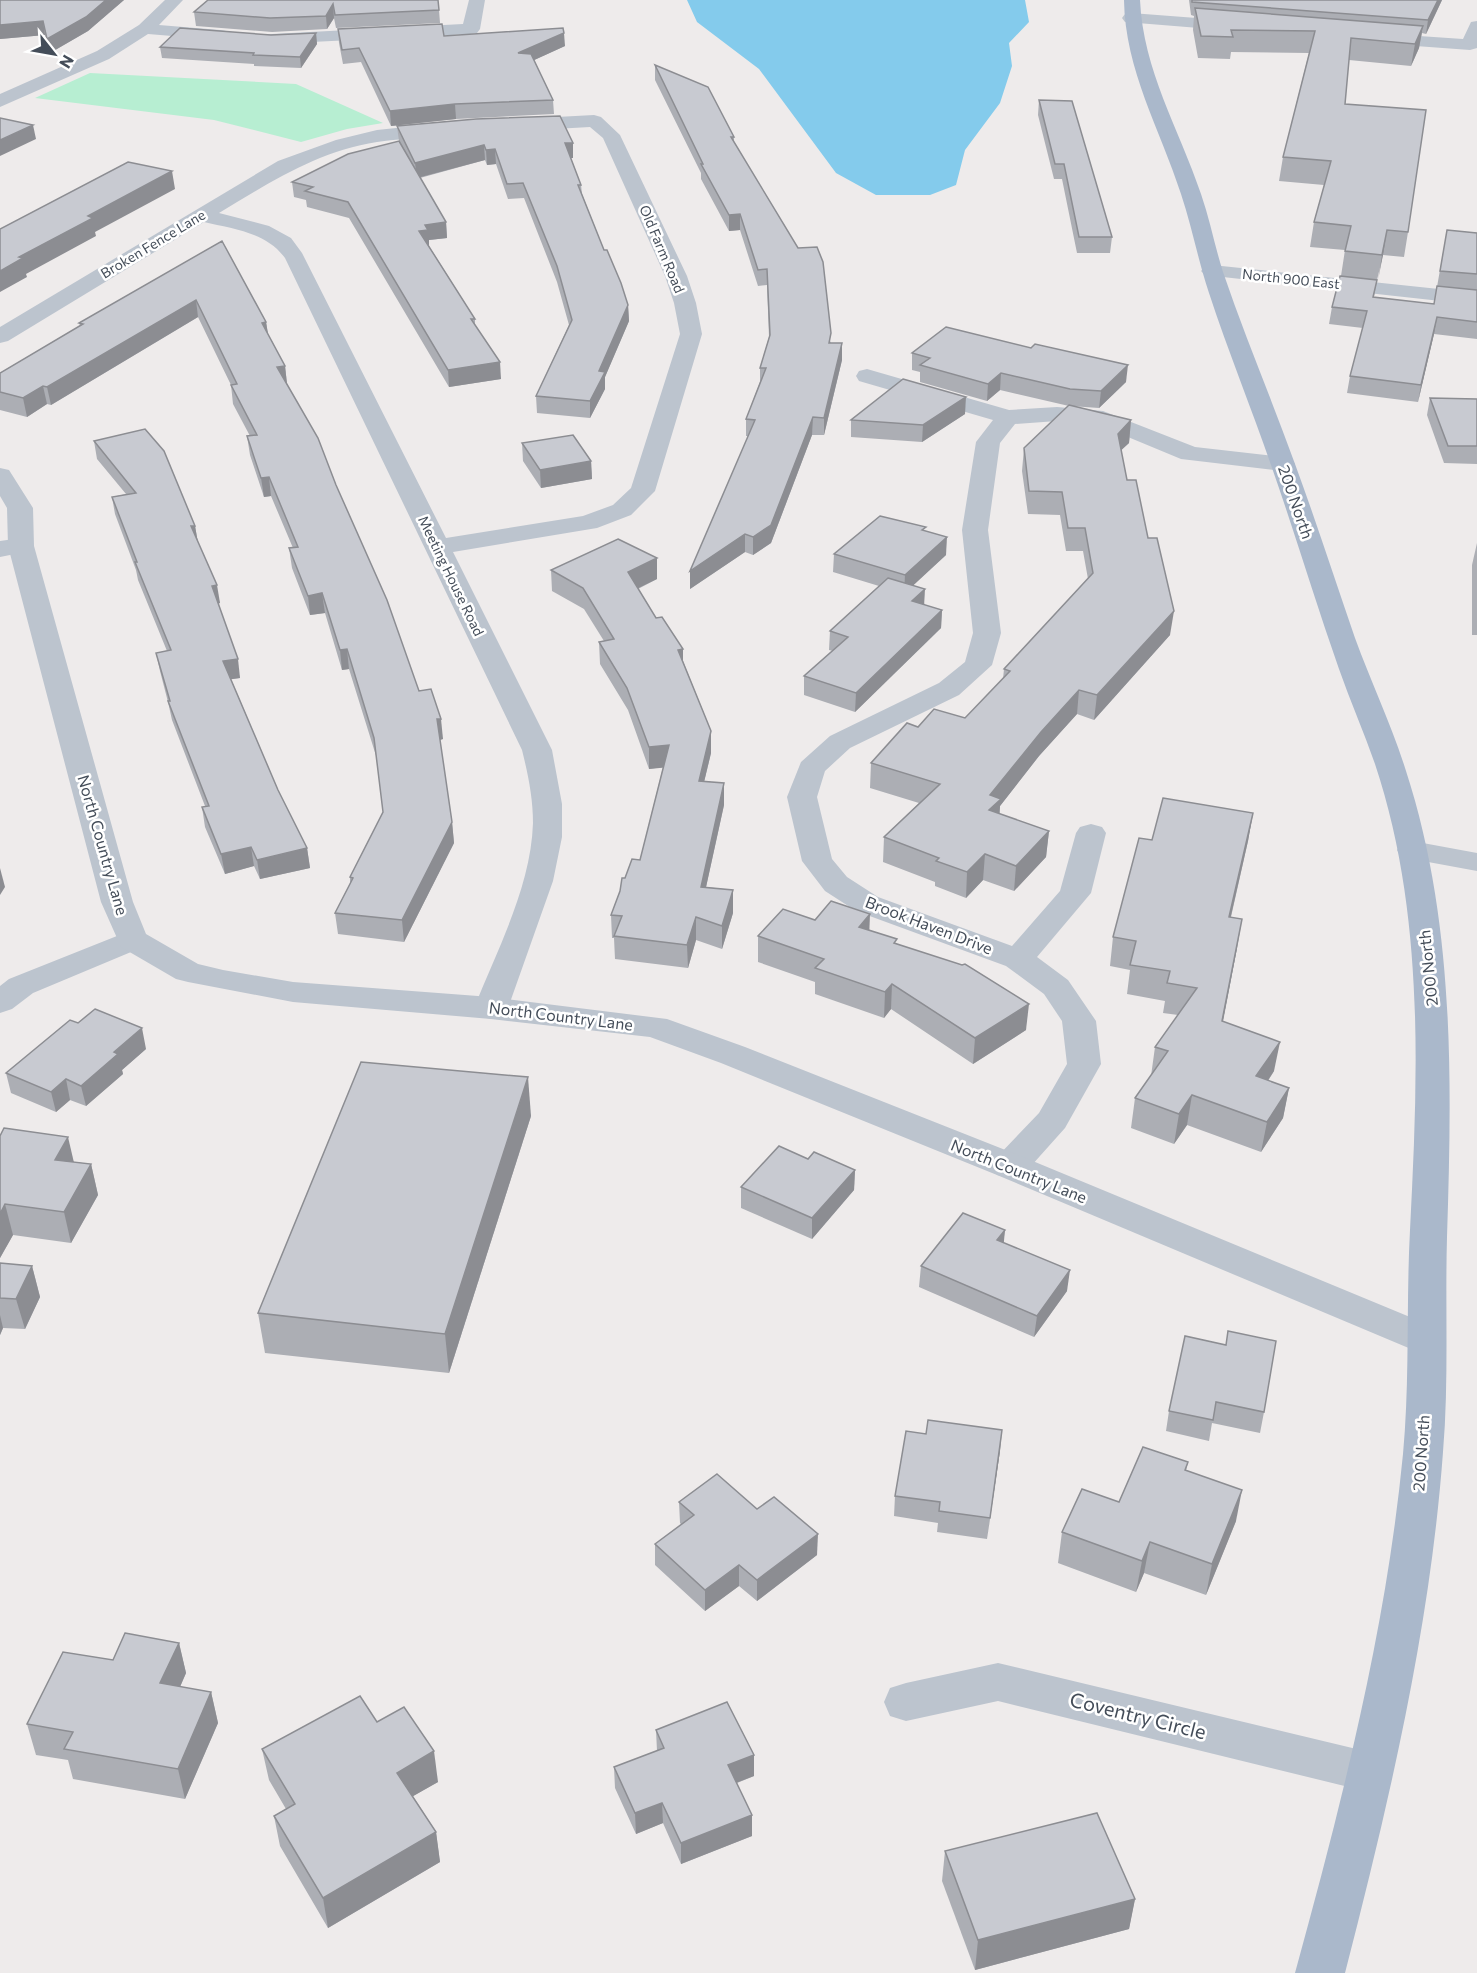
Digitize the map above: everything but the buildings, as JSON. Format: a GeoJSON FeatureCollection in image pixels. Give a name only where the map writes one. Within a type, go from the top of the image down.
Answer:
{"type":"FeatureCollection","features":[{"type":"Feature","properties":{"kind":"main road","name":"200 North"},"geometry":{"type":"LineString","coordinates":[[1131,9],[1147,79],[1191,193],[1212,271],[1283,464],[1362,696],[1393,774],[1412,850],[1429,969],[1435,1066],[1425,1339],[1424,1448],[1413,1542],[1390,1673],[1351,1857],[1320,1973]]}},
{"type":"Feature","properties":{"kind":"street"},"geometry":{"type":"LineString","coordinates":[[0,101],[103,55],[145,30],[174,0]]}},
{"type":"Feature","properties":{"kind":"street"},"geometry":{"type":"LineString","coordinates":[[260,38],[321,38],[471,29],[477,0]]}},
{"type":"Feature","properties":{"kind":"street"},"geometry":{"type":"LineString","coordinates":[[1131,9],[1257,28]]}},
{"type":"Feature","properties":{"kind":"street"},"geometry":{"type":"LineString","coordinates":[[1364,37],[1470,45],[1477,26]]}},
{"type":"Feature","properties":{"kind":"street"},"geometry":{"type":"LineString","coordinates":[[145,30],[237,36]]}},
{"type":"Feature","properties":{"kind":"street","name":"Old Farm Road"},"geometry":{"type":"LineString","coordinates":[[437,548],[588,523],[622,510],[643,491],[691,334],[685,303],[676,276],[611,135],[594,121],[499,126]]}},
{"type":"Feature","properties":{"kind":"street","name":"Broken Fence Lane"},"geometry":{"type":"LineString","coordinates":[[0,336],[285,165],[308,155],[377,136],[463,128]]}},
{"type":"Feature","properties":{"kind":"street","name":"Meeting House Road"},"geometry":{"type":"LineString","coordinates":[[201,215],[262,230],[284,242],[295,257],[537,750],[547,795],[548,835],[539,879],[491,1008]]}},
{"type":"Feature","properties":{"kind":"street","name":"North 900 East"},"geometry":{"type":"LineString","coordinates":[[1212,271],[1477,299]]}},
{"type":"Feature","properties":{"kind":"street"},"geometry":{"type":"LineString","coordinates":[[867,376],[1008,417],[1057,414],[1103,418],[1190,454],[1283,464]]}},
{"type":"Feature","properties":{"kind":"street","name":"Brook Haven Drive"},"geometry":{"type":"LineString","coordinates":[[1008,417],[988,442],[975,530],[987,633],[978,665],[949,689],[840,742],[811,768],[802,797],[818,861],[836,884],[867,904],[1018,959],[1056,987],[1079,1021],[1084,1064],[1053,1120],[1010,1166]]}},
{"type":"Feature","properties":{"kind":"street","name":"North Country Lane"},"geometry":{"type":"LineString","coordinates":[[0,475],[20,508],[11,547],[117,902],[132,940],[188,972],[293,992],[491,1008],[655,1027],[733,1054],[1010,1166],[1425,1339]]}},
{"type":"Feature","properties":{"kind":"street"},"geometry":{"type":"LineString","coordinates":[[1018,959],[1075,893],[1091,833]]}},
{"type":"Feature","properties":{"kind":"street"},"geometry":{"type":"LineString","coordinates":[[1412,850],[1477,862]]}},
{"type":"Feature","properties":{"kind":"street"},"geometry":{"type":"LineString","coordinates":[[0,1002],[21,986],[132,940]]}},
{"type":"Feature","properties":{"kind":"street","name":"Coventry Circle"},"geometry":{"type":"LineString","coordinates":[[906,1702],[998,1682],[1369,1772]]}},
{"type":"Feature","properties":{"kind":"green space"},"geometry":{"type":"Polygon","coordinates":[[[90,73],[296,84],[383,123],[347,129],[301,142],[214,120],[35,98],[90,73]]]}},
{"type":"Feature","properties":{"kind":"water"},"geometry":{"type":"Polygon","coordinates":[[[687,0],[1025,0],[1029,22],[1009,43],[1012,66],[1000,103],[965,150],[956,185],[930,195],[876,195],[836,173],[759,69],[697,22],[687,0]]]}}]}
